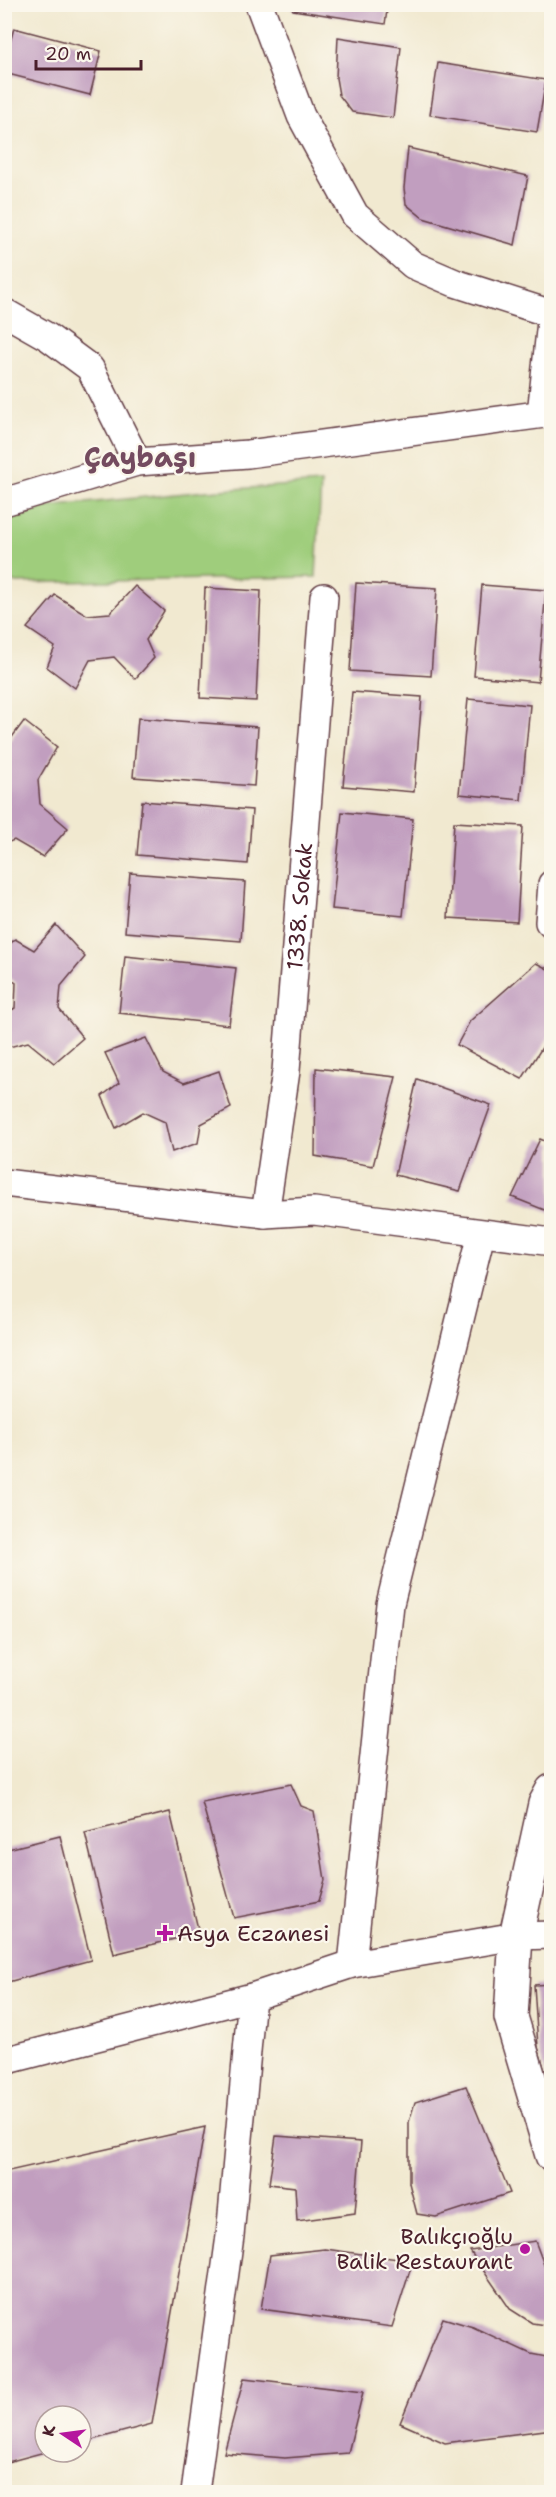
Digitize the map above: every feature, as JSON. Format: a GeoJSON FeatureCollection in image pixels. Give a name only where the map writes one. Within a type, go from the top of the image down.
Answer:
{"type":"FeatureCollection","features":[{"type":"Feature","properties":{"kind":"street"},"geometry":{"type":"LineString","coordinates":[[4,502],[137,462],[248,454],[546,414],[551,314],[455,283],[413,265],[355,215],[301,116],[259,4]]}},
{"type":"Feature","properties":{"kind":"street"},"geometry":{"type":"LineString","coordinates":[[4,312],[48,337],[90,368],[137,462]]}},
{"type":"Feature","properties":{"kind":"street","name":"1338. Sokak"},"geometry":{"type":"LineString","coordinates":[[266,1214],[286,1071],[324,597]]}},
{"type":"Feature","properties":{"kind":"street"},"geometry":{"type":"LineString","coordinates":[[552,884],[549,922],[552,925]]}},
{"type":"Feature","properties":{"kind":"street"},"geometry":{"type":"LineString","coordinates":[[4,1183],[266,1214],[314,1211],[552,1242]]}},
{"type":"Feature","properties":{"kind":"street"},"geometry":{"type":"LineString","coordinates":[[352,1964],[390,1604],[481,1234]]}},
{"type":"Feature","properties":{"kind":"street"},"geometry":{"type":"LineString","coordinates":[[552,1791],[545,1804],[516,1936],[511,2017],[552,2156]]}},
{"type":"Feature","properties":{"kind":"street"},"geometry":{"type":"LineString","coordinates":[[4,2061],[252,1997],[352,1964],[516,1936],[552,1935]]}},
{"type":"Feature","properties":{"kind":"street"},"geometry":{"type":"LineString","coordinates":[[195,2493],[230,2236],[252,1997]]}},
{"type":"Feature","properties":{"kind":"green space"},"geometry":{"type":"Polygon","coordinates":[[[321,483],[316,577],[16,583],[5,579],[5,522],[46,507],[206,491],[321,483]]]}},
{"type":"Feature","properties":{"kind":"building"},"geometry":{"type":"Polygon","coordinates":[[[290,4],[388,4],[385,24],[293,10],[290,4]]]}},
{"type":"Feature","properties":{"kind":"building"},"geometry":{"type":"Polygon","coordinates":[[[14,28],[101,51],[90,95],[4,73],[4,64],[14,28]]]}},
{"type":"Feature","properties":{"kind":"building"},"geometry":{"type":"Polygon","coordinates":[[[338,37],[401,47],[393,118],[352,112],[339,95],[336,78],[338,37]]]}},
{"type":"Feature","properties":{"kind":"building"},"geometry":{"type":"Polygon","coordinates":[[[438,63],[546,80],[537,132],[430,115],[438,63]]]}},
{"type":"Feature","properties":{"kind":"building"},"geometry":{"type":"Polygon","coordinates":[[[408,148],[528,176],[515,245],[423,218],[406,204],[404,188],[408,148]]]}},
{"type":"Feature","properties":{"kind":"building"},"geometry":{"type":"Polygon","coordinates":[[[356,583],[437,588],[431,676],[350,671],[356,583]]]}},
{"type":"Feature","properties":{"kind":"building"},"geometry":{"type":"Polygon","coordinates":[[[482,585],[546,590],[538,682],[474,676],[482,585]]]}},
{"type":"Feature","properties":{"kind":"building"},"geometry":{"type":"Polygon","coordinates":[[[135,586],[164,611],[146,640],[154,658],[135,679],[114,657],[90,660],[75,688],[47,667],[55,647],[27,628],[55,595],[87,615],[110,613],[135,586]]]}},
{"type":"Feature","properties":{"kind":"building"},"geometry":{"type":"Polygon","coordinates":[[[205,588],[261,591],[256,701],[200,698],[205,588]]]}},
{"type":"Feature","properties":{"kind":"building"},"geometry":{"type":"Polygon","coordinates":[[[352,692],[422,697],[414,792],[343,786],[352,692]]]}},
{"type":"Feature","properties":{"kind":"building"},"geometry":{"type":"Polygon","coordinates":[[[468,699],[530,705],[521,800],[459,794],[468,699]]]}},
{"type":"Feature","properties":{"kind":"building"},"geometry":{"type":"Polygon","coordinates":[[[138,718],[258,727],[254,786],[133,777],[138,718]]]}},
{"type":"Feature","properties":{"kind":"building"},"geometry":{"type":"Polygon","coordinates":[[[24,721],[57,747],[38,780],[40,804],[68,828],[43,857],[14,840],[4,844],[4,748],[24,721]]]}},
{"type":"Feature","properties":{"kind":"building"},"geometry":{"type":"Polygon","coordinates":[[[142,801],[252,810],[248,864],[137,855],[142,801]]]}},
{"type":"Feature","properties":{"kind":"building"},"geometry":{"type":"Polygon","coordinates":[[[342,812],[413,819],[403,916],[332,909],[342,812]]]}},
{"type":"Feature","properties":{"kind":"building"},"geometry":{"type":"Polygon","coordinates":[[[454,822],[523,826],[517,922],[448,918],[454,822]]]}},
{"type":"Feature","properties":{"kind":"building"},"geometry":{"type":"Polygon","coordinates":[[[130,873],[245,882],[241,941],[125,932],[130,873]]]}},
{"type":"Feature","properties":{"kind":"building"},"geometry":{"type":"Polygon","coordinates":[[[56,925],[85,957],[61,986],[59,1009],[83,1038],[54,1063],[28,1042],[9,1047],[4,1042],[4,1015],[15,1008],[16,983],[4,975],[4,950],[15,939],[34,950],[56,925]]]}},
{"type":"Feature","properties":{"kind":"building"},"geometry":{"type":"Polygon","coordinates":[[[125,956],[236,968],[229,1025],[119,1013],[125,956]]]}},
{"type":"Feature","properties":{"kind":"building"},"geometry":{"type":"Polygon","coordinates":[[[536,963],[552,971],[552,1032],[522,1079],[457,1045],[470,1021],[536,963]]]}},
{"type":"Feature","properties":{"kind":"building"},"geometry":{"type":"Polygon","coordinates":[[[146,1038],[163,1072],[184,1083],[219,1071],[231,1108],[201,1124],[198,1143],[172,1152],[165,1122],[143,1112],[116,1128],[102,1096],[119,1083],[105,1053],[146,1038]]]}},
{"type":"Feature","properties":{"kind":"building"},"geometry":{"type":"Polygon","coordinates":[[[316,1068],[396,1077],[373,1166],[315,1156],[316,1068]]]}},
{"type":"Feature","properties":{"kind":"building"},"geometry":{"type":"Polygon","coordinates":[[[417,1079],[491,1105],[460,1191],[395,1175],[417,1079]]]}},
{"type":"Feature","properties":{"kind":"building"},"geometry":{"type":"Polygon","coordinates":[[[540,1139],[552,1144],[552,1213],[512,1197],[540,1139]]]}},
{"type":"Feature","properties":{"kind":"building"},"geometry":{"type":"Polygon","coordinates":[[[291,1784],[301,1806],[314,1811],[325,1880],[319,1901],[234,1918],[202,1802],[291,1784]]]}},
{"type":"Feature","properties":{"kind":"building"},"geometry":{"type":"Polygon","coordinates":[[[170,1812],[199,1933],[114,1954],[85,1833],[170,1812]]]}},
{"type":"Feature","properties":{"kind":"building"},"geometry":{"type":"Polygon","coordinates":[[[60,1836],[91,1960],[4,1983],[4,1850],[60,1836]]]}},
{"type":"Feature","properties":{"kind":"building"},"geometry":{"type":"Polygon","coordinates":[[[552,1984],[551,2093],[538,2047],[534,1985],[552,1984]]]}},
{"type":"Feature","properties":{"kind":"building"},"geometry":{"type":"Polygon","coordinates":[[[466,2086],[510,2193],[436,2217],[417,2214],[409,2183],[409,2122],[415,2102],[466,2086]]]}},
{"type":"Feature","properties":{"kind":"building"},"geometry":{"type":"Polygon","coordinates":[[[205,2127],[152,2424],[93,2440],[93,2404],[33,2404],[33,2455],[4,2463],[4,2172],[205,2127]]]}},
{"type":"Feature","properties":{"kind":"building"},"geometry":{"type":"Polygon","coordinates":[[[276,2136],[361,2142],[355,2213],[297,2221],[295,2187],[269,2184],[276,2136]]]}},
{"type":"Feature","properties":{"kind":"building"},"geometry":{"type":"Polygon","coordinates":[[[535,2241],[552,2286],[552,2322],[545,2325],[532,2323],[510,2309],[470,2251],[535,2241]]]}},
{"type":"Feature","properties":{"kind":"building"},"geometry":{"type":"Polygon","coordinates":[[[325,2249],[413,2261],[392,2327],[261,2309],[270,2255],[325,2249]]]}},
{"type":"Feature","properties":{"kind":"building"},"geometry":{"type":"Polygon","coordinates":[[[443,2318],[473,2327],[531,2354],[552,2358],[552,2429],[445,2443],[400,2423],[443,2318]]]}},
{"type":"Feature","properties":{"kind":"building"},"geometry":{"type":"Polygon","coordinates":[[[244,2378],[363,2392],[348,2453],[285,2458],[224,2453],[244,2378]]]}},
{"type":"Feature","properties":{"kind":"place","name":"Asya Eczanesi"},"geometry":{"type":"Point","coordinates":[165,1933]}},
{"type":"Feature","properties":{"kind":"place","name":"Balıkçıoğlu Balik Restaurant"},"geometry":{"type":"Point","coordinates":[525,2249]}},
{"type":"Feature","properties":{"kind":"district","name":"Çaybaşı"},"geometry":{"type":"Point","coordinates":[140,457]}}]}
